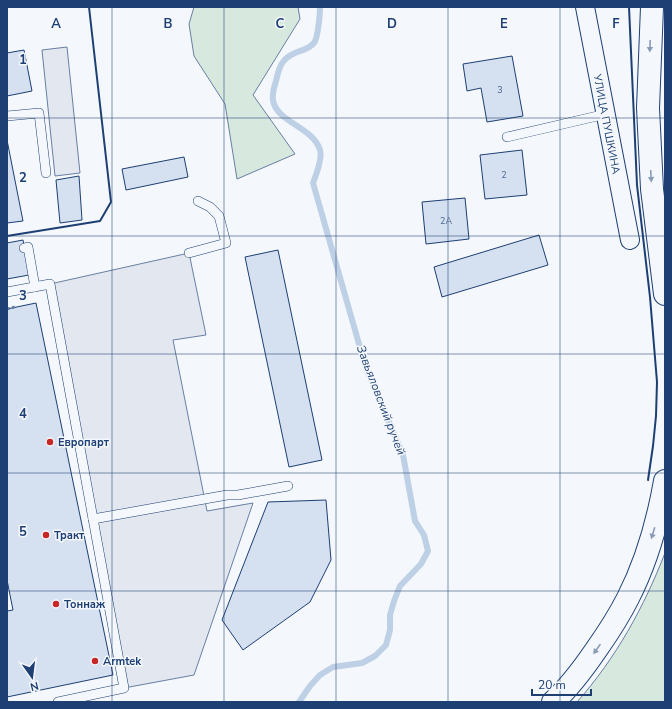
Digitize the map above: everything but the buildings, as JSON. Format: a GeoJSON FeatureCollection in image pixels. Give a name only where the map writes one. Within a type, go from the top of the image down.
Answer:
{"type":"FeatureCollection","features":[{"type":"Feature","properties":{"kind":"main road"},"geometry":{"type":"LineString","coordinates":[[652,7],[648,108],[652,189],[665,294]]}},
{"type":"Feature","properties":{"kind":"main road"},"geometry":{"type":"LineString","coordinates":[[662,7],[665,22]]}},
{"type":"Feature","properties":{"kind":"main road"},"geometry":{"type":"LineString","coordinates":[[553,702],[583,669],[610,631],[628,598],[644,561],[654,530],[665,481]]}},
{"type":"Feature","properties":{"kind":"street","name":"УЛИЦА ПУШКИНА"},"geometry":{"type":"LineString","coordinates":[[585,7],[630,240]]}},
{"type":"Feature","properties":{"kind":"lane"},"geometry":{"type":"LineString","coordinates":[[7,116],[40,113],[46,173]]}},
{"type":"Feature","properties":{"kind":"lane"},"geometry":{"type":"LineString","coordinates":[[507,137],[606,114]]}},
{"type":"Feature","properties":{"kind":"lane"},"geometry":{"type":"LineString","coordinates":[[189,253],[226,243],[219,216],[210,207],[198,201]]}},
{"type":"Feature","properties":{"kind":"lane"},"geometry":{"type":"LineString","coordinates":[[24,248],[28,247],[35,287]]}},
{"type":"Feature","properties":{"kind":"lane"},"geometry":{"type":"LineString","coordinates":[[7,292],[50,284],[124,688],[58,702]]}},
{"type":"Feature","properties":{"kind":"lane"},"geometry":{"type":"LineString","coordinates":[[93,519],[226,495],[238,495],[288,486]]}},
{"type":"Feature","properties":{"kind":"shaded area"},"geometry":{"type":"Polygon","coordinates":[[[194,7],[298,7],[300,19],[253,95],[295,154],[237,179],[225,104],[194,56],[189,24],[194,7]]]}},
{"type":"Feature","properties":{"kind":"shaded area"},"geometry":{"type":"Polygon","coordinates":[[[67,47],[80,173],[55,176],[42,50],[67,47]]]}},
{"type":"Feature","properties":{"kind":"shaded area"},"geometry":{"type":"Polygon","coordinates":[[[189,253],[206,335],[173,340],[207,511],[253,503],[194,675],[124,688],[50,284],[189,253]]]}},
{"type":"Feature","properties":{"kind":"shaded area"},"geometry":{"type":"Polygon","coordinates":[[[665,553],[665,702],[577,702],[604,668],[628,631],[648,593],[665,553]]]}},
{"type":"Feature","properties":{"kind":"waterway","name":"Завьяловский ручей"},"geometry":{"type":"LineString","coordinates":[[299,702],[320,675],[333,667],[362,663],[375,656],[386,645],[390,630],[390,615],[400,586],[421,564],[428,551],[424,535],[415,521],[403,455],[365,365],[313,183],[320,162],[320,150],[316,142],[310,136],[281,114],[276,108],[273,100],[273,90],[281,64],[290,55],[310,47],[314,43],[317,36],[320,7]]}},
{"type":"Feature","properties":{"kind":"wall"},"geometry":{"type":"LineString","coordinates":[[7,236],[100,221],[111,202],[89,7]]}},
{"type":"Feature","properties":{"kind":"wall"},"geometry":{"type":"LineString","coordinates":[[629,7],[637,185],[650,297],[657,382],[656,416],[648,480]]}},
{"type":"Feature","properties":{"kind":"place","name":"Европарт"},"geometry":{"type":"Point","coordinates":[50,442]}},
{"type":"Feature","properties":{"kind":"place","name":"Тракт"},"geometry":{"type":"Point","coordinates":[46,535]}},
{"type":"Feature","properties":{"kind":"place","name":"Тоннаж"},"geometry":{"type":"Point","coordinates":[56,604]}},
{"type":"Feature","properties":{"kind":"place","name":"Armtek"},"geometry":{"type":"Point","coordinates":[95,661]}}]}
